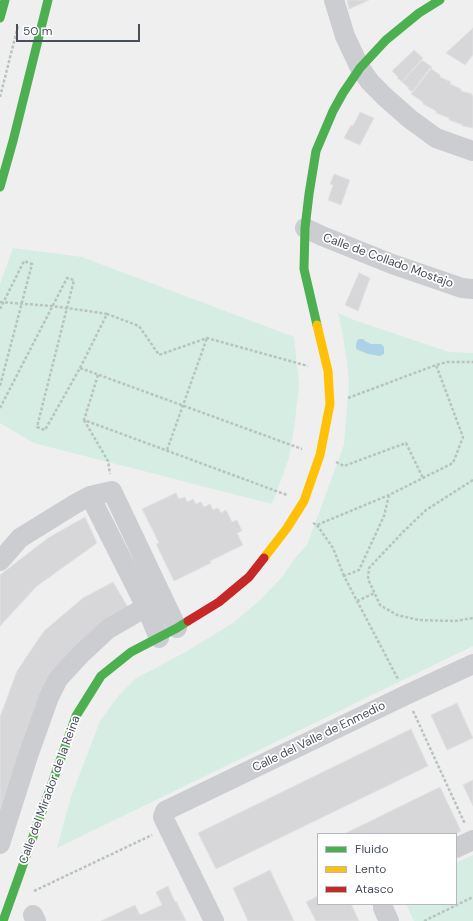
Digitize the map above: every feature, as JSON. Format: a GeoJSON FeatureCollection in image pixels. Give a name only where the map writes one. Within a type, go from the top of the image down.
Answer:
{"type":"FeatureCollection","features":[{"type":"Feature","properties":{"kind":"street"},"geometry":{"type":"LineString","coordinates":[[0,18],[4,0]]}},
{"type":"Feature","properties":{"kind":"street"},"geometry":{"type":"LineString","coordinates":[[0,187],[48,0]]}},
{"type":"Feature","properties":{"kind":"street"},"geometry":{"type":"LineString","coordinates":[[334,0],[345,36],[360,68],[370,82],[410,119],[436,138],[473,151]]}},
{"type":"Feature","properties":{"kind":"street","name":"Calle del Mirador de la Reina"},"geometry":{"type":"LineString","coordinates":[[3,921],[76,716],[101,676],[132,652],[160,638],[219,602],[249,577],[287,528],[304,501],[320,455],[330,404],[328,371],[304,269],[305,228],[316,151],[332,111],[360,68],[386,40],[419,13],[440,0]]}},
{"type":"Feature","properties":{"kind":"street","name":"Calle de Collado Mostajo"},"geometry":{"type":"LineString","coordinates":[[305,228],[392,264],[462,288],[473,289]]}},
{"type":"Feature","properties":{"kind":"street"},"geometry":{"type":"LineString","coordinates":[[0,561],[20,538],[90,496],[112,491],[177,628]]}},
{"type":"Feature","properties":{"kind":"street"},"geometry":{"type":"LineString","coordinates":[[90,496],[160,638]]}},
{"type":"Feature","properties":{"kind":"street"},"geometry":{"type":"LineString","coordinates":[[0,844],[49,697],[58,679],[80,655],[108,629],[146,607]]}},
{"type":"Feature","properties":{"kind":"street","name":"Calle del Valle de Enmedio"},"geometry":{"type":"LineString","coordinates":[[167,819],[406,695],[473,664]]}},
{"type":"Feature","properties":{"kind":"street"},"geometry":{"type":"LineString","coordinates":[[167,819],[214,921]]}},
{"type":"Feature","properties":{"kind":"street"},"geometry":{"type":"LineString","coordinates":[[457,847],[469,832]]}},
{"type":"Feature","properties":{"kind":"street"},"geometry":{"type":"LineString","coordinates":[[383,905],[389,921]]}},
{"type":"Feature","properties":{"kind":"path"},"geometry":{"type":"LineString","coordinates":[[0,97],[19,22]]}},
{"type":"Feature","properties":{"kind":"path"},"geometry":{"type":"LineString","coordinates":[[0,309],[2,302],[24,261],[32,264],[0,386]]}},
{"type":"Feature","properties":{"kind":"path"},"geometry":{"type":"LineString","coordinates":[[0,408],[67,278],[74,280],[37,427],[45,430],[80,368],[107,314]]}},
{"type":"Feature","properties":{"kind":"path"},"geometry":{"type":"LineString","coordinates":[[2,302],[52,306],[107,314],[139,326],[159,356],[207,338],[328,371]]}},
{"type":"Feature","properties":{"kind":"path"},"geometry":{"type":"LineString","coordinates":[[167,450],[207,338]]}},
{"type":"Feature","properties":{"kind":"path"},"geometry":{"type":"LineString","coordinates":[[330,404],[436,365],[447,362],[473,362]]}},
{"type":"Feature","properties":{"kind":"path"},"geometry":{"type":"LineString","coordinates":[[317,525],[389,496],[453,463],[464,437],[436,365]]}},
{"type":"Feature","properties":{"kind":"path"},"geometry":{"type":"LineString","coordinates":[[80,368],[320,455],[344,466],[406,443],[423,478]]}},
{"type":"Feature","properties":{"kind":"path"},"geometry":{"type":"LineString","coordinates":[[98,375],[84,420],[108,462],[112,491]]}},
{"type":"Feature","properties":{"kind":"path"},"geometry":{"type":"LineString","coordinates":[[84,420],[304,501]]}},
{"type":"Feature","properties":{"kind":"path"},"geometry":{"type":"LineString","coordinates":[[473,480],[426,510],[402,532],[369,568],[368,579],[380,605],[397,615],[419,620],[455,622],[473,618]]}},
{"type":"Feature","properties":{"kind":"path"},"geometry":{"type":"LineString","coordinates":[[344,576],[359,570],[384,516],[389,496]]}},
{"type":"Feature","properties":{"kind":"path"},"geometry":{"type":"LineString","coordinates":[[294,516],[317,525],[333,548],[344,576],[406,695],[469,832]]}},
{"type":"Feature","properties":{"kind":"path"},"geometry":{"type":"LineString","coordinates":[[357,601],[374,593]]}},
{"type":"Feature","properties":{"kind":"path"},"geometry":{"type":"LineString","coordinates":[[52,883],[167,819]]}},
{"type":"Feature","properties":{"kind":"path"},"geometry":{"type":"LineString","coordinates":[[424,921],[473,898]]}},
{"type":"Feature","properties":{"kind":"green space"},"geometry":{"type":"Polygon","coordinates":[[[13,248],[82,257],[294,337],[299,384],[295,421],[289,458],[272,504],[34,443],[0,423],[0,284],[13,248]]]}},
{"type":"Feature","properties":{"kind":"green space"},"geometry":{"type":"Polygon","coordinates":[[[338,313],[354,320],[449,352],[473,353],[473,646],[57,848],[71,797],[100,721],[120,694],[135,679],[187,651],[233,623],[259,601],[282,577],[296,557],[307,545],[344,445],[349,382],[343,335],[338,313]]]}},
{"type":"Feature","properties":{"kind":"green space"},"geometry":{"type":"Polygon","coordinates":[[[473,855],[473,921],[414,921],[406,905],[457,905],[457,863],[473,855]]]}},
{"type":"Feature","properties":{"kind":"water"},"geometry":{"type":"Polygon","coordinates":[[[359,339],[363,339],[371,344],[381,344],[384,347],[384,354],[380,356],[368,354],[358,350],[356,345],[359,339]]]}},
{"type":"Feature","properties":{"kind":"building"},"geometry":{"type":"Polygon","coordinates":[[[347,0],[369,0],[349,9],[347,0]]]}},
{"type":"Feature","properties":{"kind":"building"},"geometry":{"type":"Polygon","coordinates":[[[473,28],[473,55],[465,65],[446,53],[473,28]]]}},
{"type":"Feature","properties":{"kind":"building"},"geometry":{"type":"Polygon","coordinates":[[[414,50],[423,58],[402,82],[392,71],[414,50]]]}},
{"type":"Feature","properties":{"kind":"building"},"geometry":{"type":"Polygon","coordinates":[[[422,60],[432,67],[413,92],[402,82],[422,60]]]}},
{"type":"Feature","properties":{"kind":"building"},"geometry":{"type":"Polygon","coordinates":[[[430,68],[440,75],[440,77],[451,82],[450,84],[461,89],[461,91],[472,94],[473,128],[462,126],[463,125],[436,113],[436,111],[423,104],[423,102],[411,94],[430,68]]]}},
{"type":"Feature","properties":{"kind":"building"},"geometry":{"type":"Polygon","coordinates":[[[360,112],[374,118],[360,145],[344,138],[351,125],[353,126],[360,112]]]}},
{"type":"Feature","properties":{"kind":"building"},"geometry":{"type":"Polygon","coordinates":[[[334,174],[350,180],[341,205],[328,200],[333,185],[330,184],[334,174]]]}},
{"type":"Feature","properties":{"kind":"building"},"geometry":{"type":"Polygon","coordinates":[[[359,273],[370,278],[358,311],[345,305],[359,273]]]}},
{"type":"Feature","properties":{"kind":"building"},"geometry":{"type":"Polygon","coordinates":[[[176,493],[179,499],[185,497],[187,502],[193,499],[196,504],[201,502],[204,507],[210,504],[213,510],[218,508],[221,513],[226,510],[232,522],[237,520],[242,531],[237,533],[243,545],[174,581],[156,544],[159,543],[142,509],[176,493]]]}},
{"type":"Feature","properties":{"kind":"building"},"geometry":{"type":"Polygon","coordinates":[[[85,517],[97,543],[37,586],[0,626],[0,575],[48,538],[85,517]]]}},
{"type":"Feature","properties":{"kind":"building"},"geometry":{"type":"Polygon","coordinates":[[[113,582],[129,609],[89,636],[0,817],[0,717],[17,671],[44,631],[83,598],[113,582]]]}},
{"type":"Feature","properties":{"kind":"building"},"geometry":{"type":"Polygon","coordinates":[[[457,703],[473,738],[447,750],[431,715],[457,703]]]}},
{"type":"Feature","properties":{"kind":"building"},"geometry":{"type":"Polygon","coordinates":[[[411,729],[428,766],[216,869],[198,833],[411,729]]]}},
{"type":"Feature","properties":{"kind":"building"},"geometry":{"type":"Polygon","coordinates":[[[473,780],[473,806],[463,785],[473,780]]]}},
{"type":"Feature","properties":{"kind":"building"},"geometry":{"type":"Polygon","coordinates":[[[440,787],[461,831],[457,833],[346,833],[440,787]]]}},
{"type":"Feature","properties":{"kind":"building"},"geometry":{"type":"Polygon","coordinates":[[[270,870],[294,921],[248,921],[233,888],[270,870]]]}},
{"type":"Feature","properties":{"kind":"building"},"geometry":{"type":"Polygon","coordinates":[[[168,886],[186,921],[101,921],[135,905],[140,915],[162,905],[156,892],[168,886]]]}},
{"type":"Feature","properties":{"kind":"building"},"geometry":{"type":"Polygon","coordinates":[[[317,896],[317,905],[351,905],[359,921],[316,921],[306,902],[317,896]]]}},
{"type":"Feature","properties":{"kind":"traffic: fast"},"geometry":{"type":"LineString","coordinates":[[0,18],[5,0]]}},
{"type":"Feature","properties":{"kind":"traffic: fast"},"geometry":{"type":"LineString","coordinates":[[0,187],[48,0]]}},
{"type":"Feature","properties":{"kind":"traffic: fast"},"geometry":{"type":"LineString","coordinates":[[317,325],[304,269],[305,228],[316,151],[333,111],[360,68],[386,40],[419,13],[440,0]]}},
{"type":"Feature","properties":{"kind":"traffic: fast"},"geometry":{"type":"LineString","coordinates":[[3,921],[76,716],[101,676],[131,652],[188,621]]}},
{"type":"Feature","properties":{"kind":"traffic: slow"},"geometry":{"type":"LineString","coordinates":[[264,558],[287,528],[304,501],[320,455],[330,404],[328,371],[317,325]]}},
{"type":"Feature","properties":{"kind":"traffic: jam"},"geometry":{"type":"LineString","coordinates":[[188,621],[219,602],[249,577],[264,558]]}}]}
